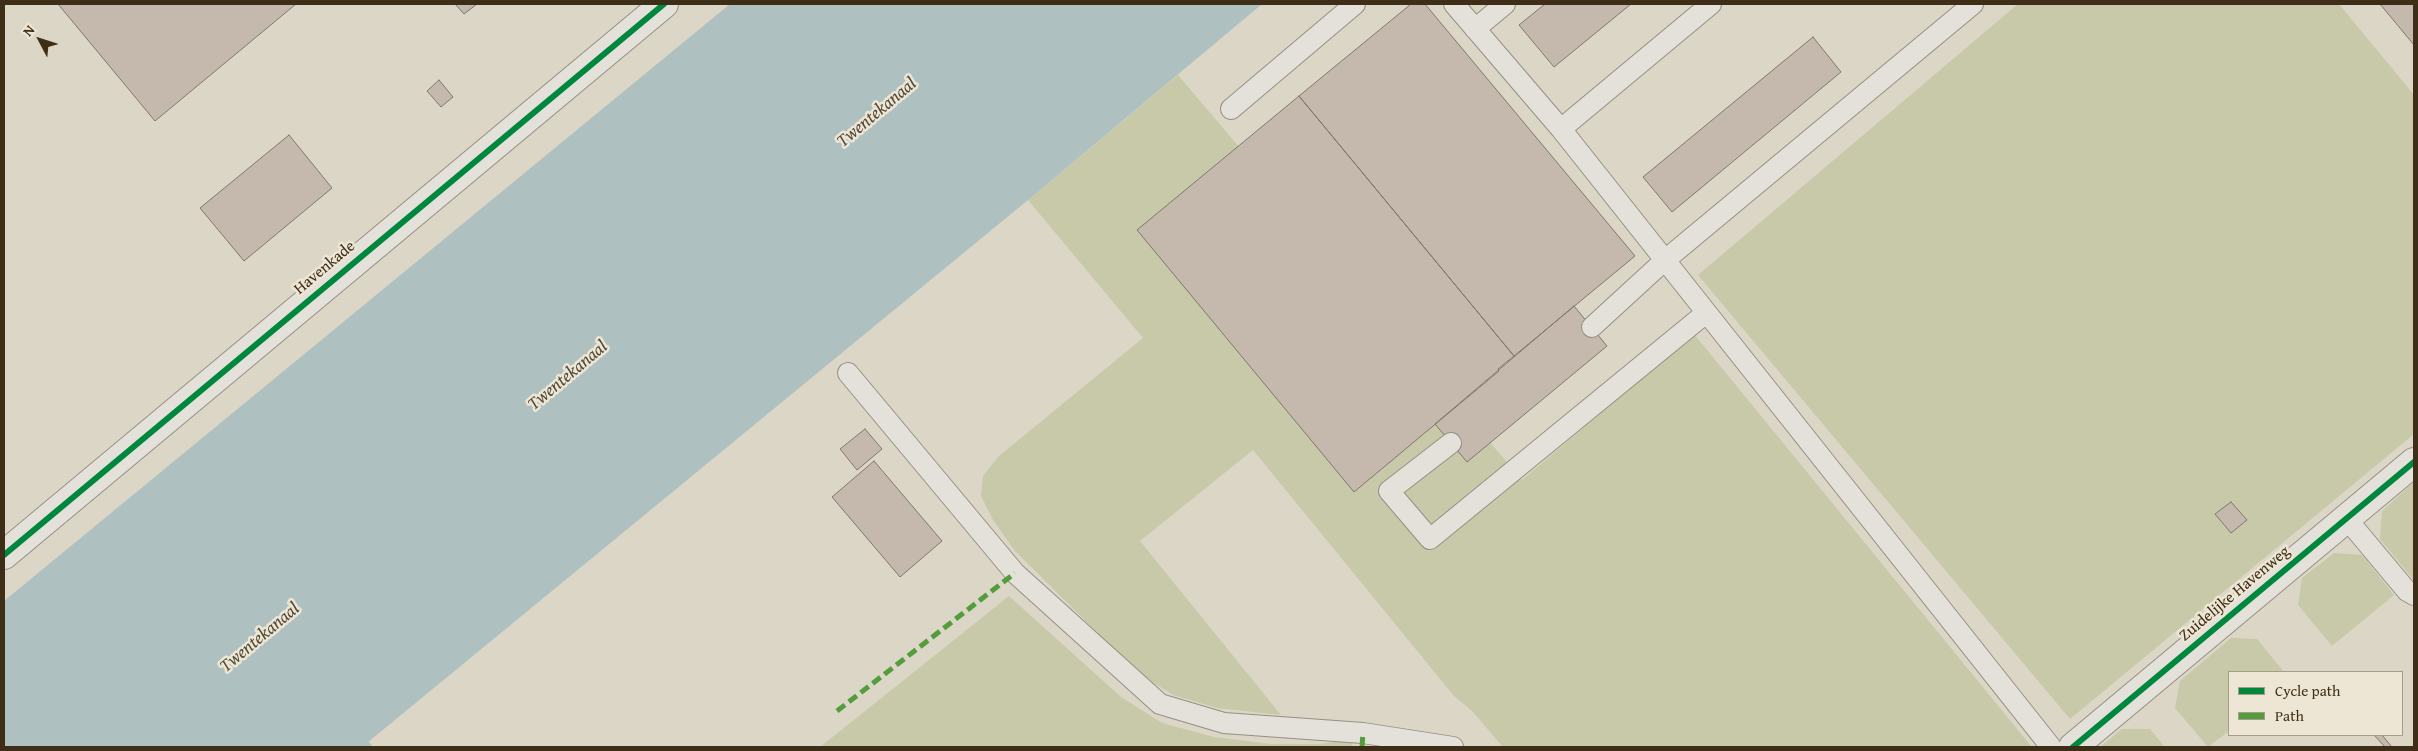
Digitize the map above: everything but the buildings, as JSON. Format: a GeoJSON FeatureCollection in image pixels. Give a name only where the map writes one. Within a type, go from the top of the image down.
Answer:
{"type":"FeatureCollection","features":[{"type":"Feature","properties":{"kind":"street","name":"Havenkade"},"geometry":{"type":"LineString","coordinates":[[4,555],[664,4]]}},
{"type":"Feature","properties":{"kind":"street","name":"Zuidelijke Havenweg"},"geometry":{"type":"LineString","coordinates":[[2073,747],[2414,462]]}},
{"type":"Feature","properties":{"kind":"lane"},"geometry":{"type":"LineString","coordinates":[[1231,109],[1355,4]]}},
{"type":"Feature","properties":{"kind":"lane"},"geometry":{"type":"LineString","coordinates":[[1454,4],[1561,130],[2051,747]]}},
{"type":"Feature","properties":{"kind":"lane"},"geometry":{"type":"LineString","coordinates":[[1475,29],[1506,4]]}},
{"type":"Feature","properties":{"kind":"lane"},"geometry":{"type":"LineString","coordinates":[[1561,130],[1711,4]]}},
{"type":"Feature","properties":{"kind":"lane"},"geometry":{"type":"LineString","coordinates":[[1592,327],[1664,261],[1973,4]]}},
{"type":"Feature","properties":{"kind":"lane"},"geometry":{"type":"LineString","coordinates":[[1451,443],[1389,491],[1430,539],[1706,313]]}},
{"type":"Feature","properties":{"kind":"lane"},"geometry":{"type":"LineString","coordinates":[[848,373],[1015,573],[1160,704],[1224,723],[1364,733],[1453,747]]}},
{"type":"Feature","properties":{"kind":"lane"},"geometry":{"type":"LineString","coordinates":[[2346,518],[2406,591],[2414,595]]}},
{"type":"Feature","properties":{"kind":"green space"},"geometry":{"type":"Polygon","coordinates":[[[2018,4],[2339,4],[2414,95],[2414,434],[2070,719],[1698,275],[2018,4]]]}},
{"type":"Feature","properties":{"kind":"green space"},"geometry":{"type":"Polygon","coordinates":[[[1178,75],[1522,480],[1694,334],[2031,746],[1503,747],[1472,711],[1454,696],[1253,450],[1140,541],[1281,715],[1217,708],[1173,695],[1138,673],[1015,551],[993,520],[981,496],[983,476],[999,456],[1143,338],[1028,200],[1178,75]]]}},
{"type":"Feature","properties":{"kind":"green space"},"geometry":{"type":"Polygon","coordinates":[[[2414,482],[2413,579],[2380,539],[2382,511],[2414,482]]]}},
{"type":"Feature","properties":{"kind":"green space"},"geometry":{"type":"Polygon","coordinates":[[[2334,553],[2362,555],[2394,595],[2332,646],[2298,605],[2302,578],[2334,553]]]}},
{"type":"Feature","properties":{"kind":"green space"},"geometry":{"type":"Polygon","coordinates":[[[1009,596],[1121,697],[1162,723],[1214,737],[1270,744],[1320,744],[1353,739],[1352,747],[820,747],[1009,596]]]}},
{"type":"Feature","properties":{"kind":"green space"},"geometry":{"type":"Polygon","coordinates":[[[2231,638],[2257,639],[2283,671],[2228,671],[2228,732],[2208,747],[2175,708],[2180,681],[2231,638]]]}},
{"type":"Feature","properties":{"kind":"green space"},"geometry":{"type":"Polygon","coordinates":[[[2122,729],[2150,729],[2165,747],[2100,747],[2122,729]]]}},
{"type":"Feature","properties":{"kind":"water","name":"Twentekanaal"},"geometry":{"type":"Polygon","coordinates":[[[730,4],[1262,4],[1028,200],[362,747],[4,747],[4,601],[730,4]]]}},
{"type":"Feature","properties":{"kind":"marked path"},"geometry":{"type":"LineString","coordinates":[[837,711],[1015,573]]}},
{"type":"Feature","properties":{"kind":"marked path"},"geometry":{"type":"LineString","coordinates":[[1362,747],[1363,733]]}},
{"type":"Feature","properties":{"kind":"cycle path"},"geometry":{"type":"LineString","coordinates":[[4,555],[664,4]]}},
{"type":"Feature","properties":{"kind":"cycle path"},"geometry":{"type":"LineString","coordinates":[[2073,747],[2414,462]]}}]}
